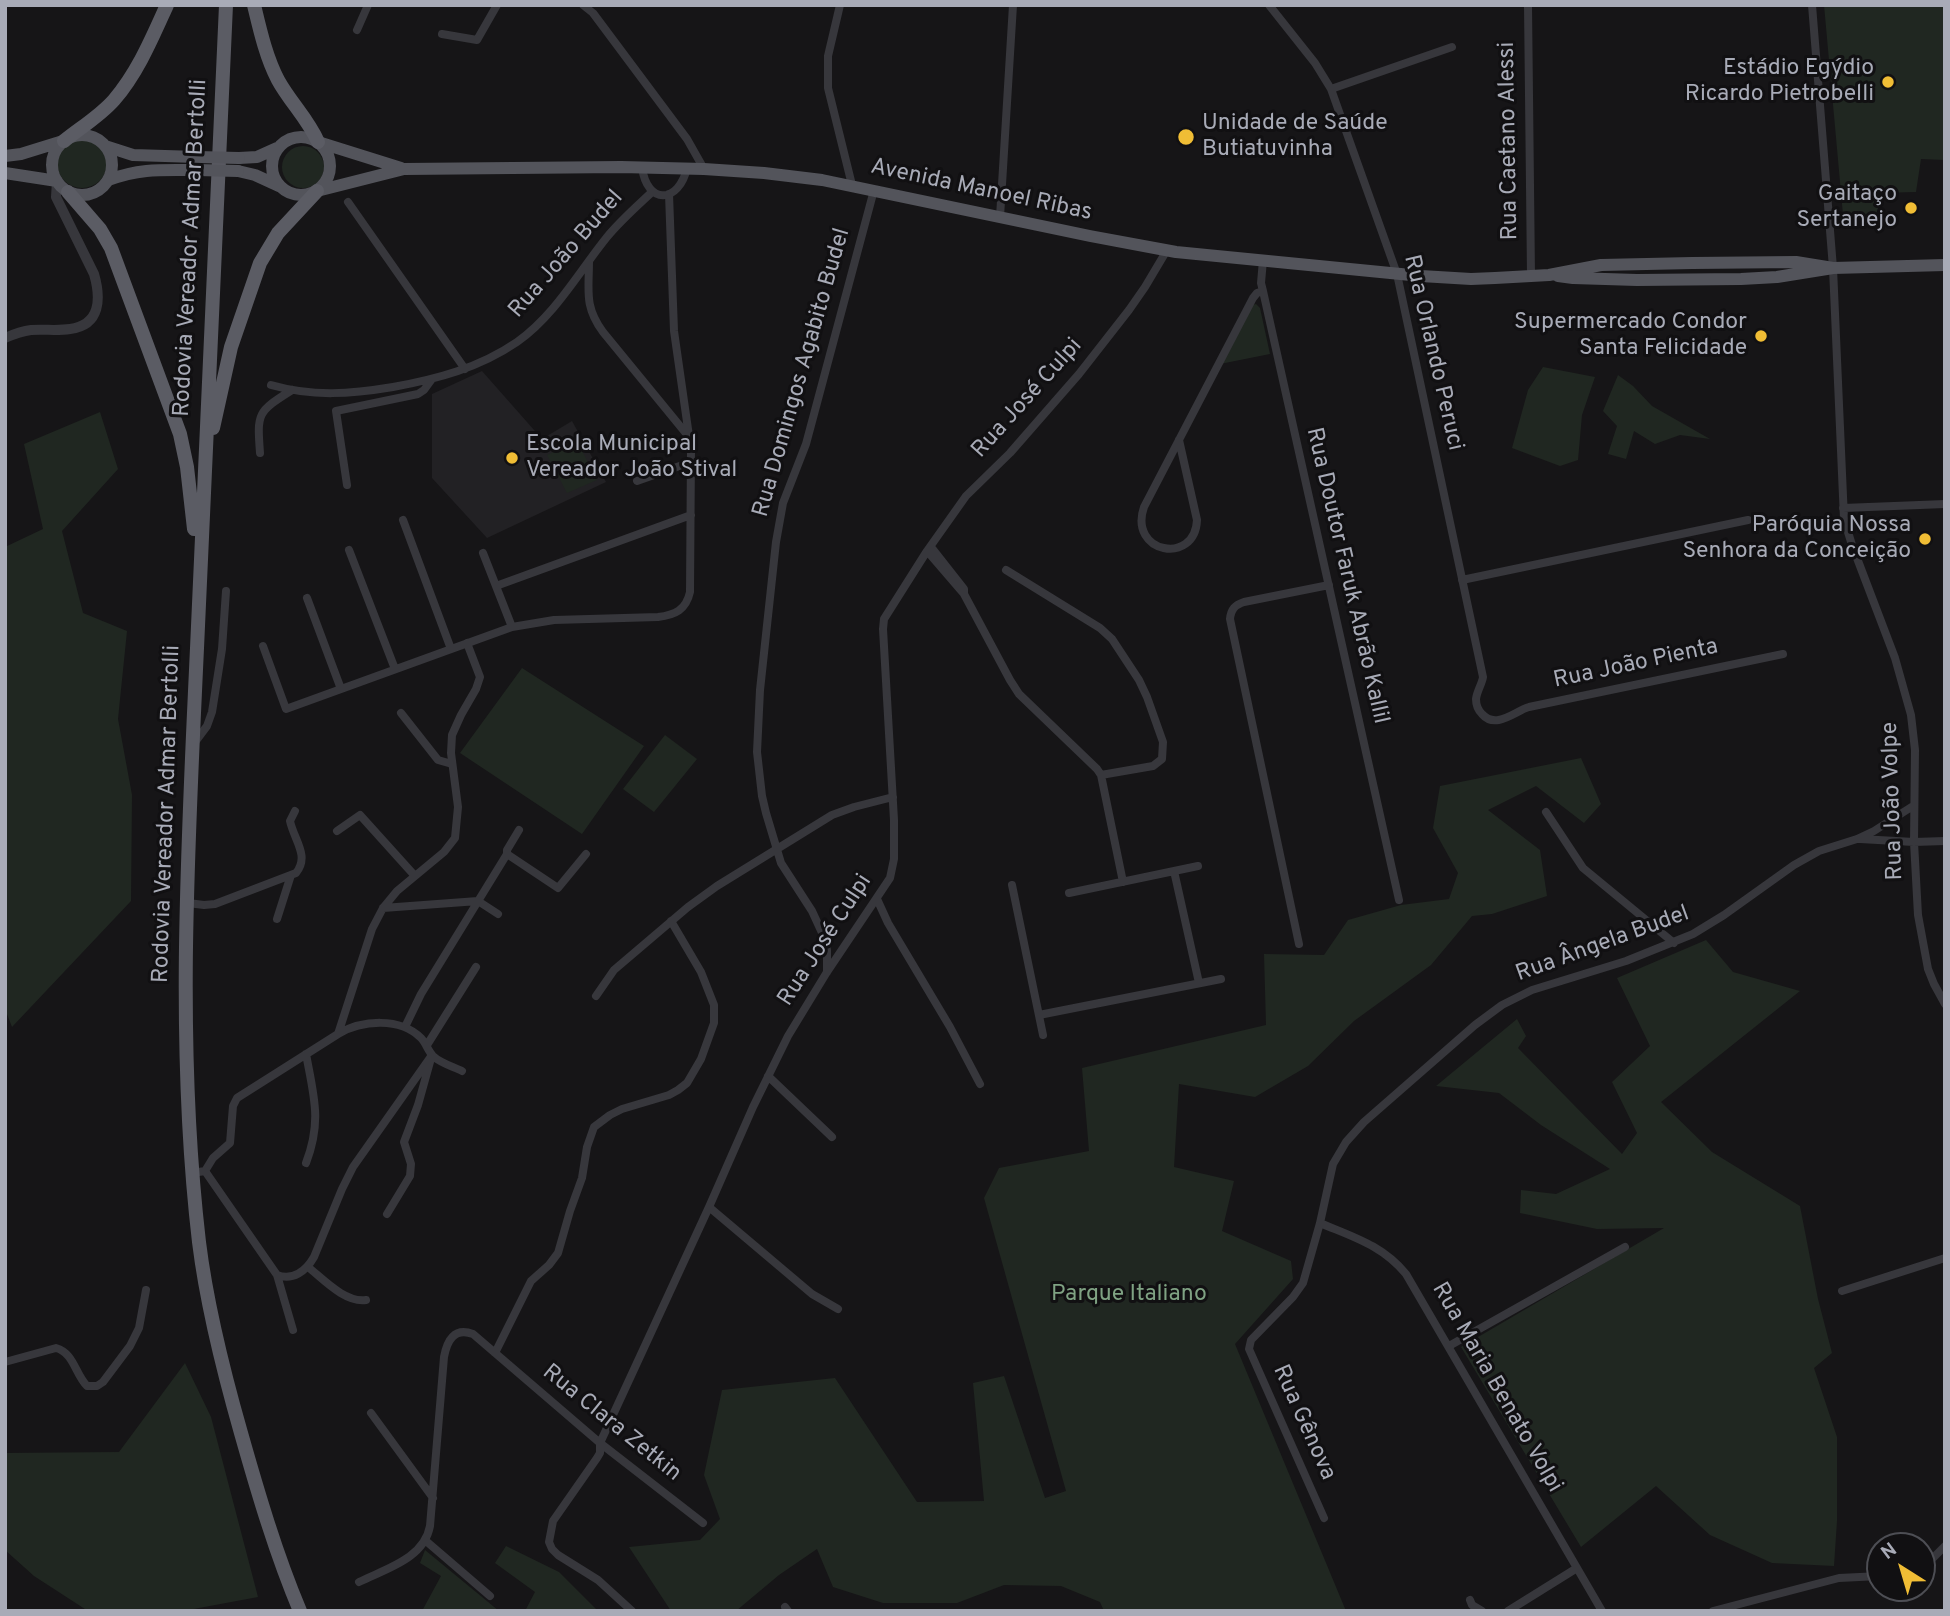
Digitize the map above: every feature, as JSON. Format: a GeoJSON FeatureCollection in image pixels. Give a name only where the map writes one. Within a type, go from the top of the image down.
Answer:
{"type":"FeatureCollection","features":[{"type":"Feature","properties":{"kind":"highway"},"geometry":{"type":"LineString","coordinates":[[64,141],[98,115],[123,88],[135,71],[167,5]]}},
{"type":"Feature","properties":{"kind":"highway","name":"Rodovia Vereador Admar Bertolli"},"geometry":{"type":"LineString","coordinates":[[226,5],[193,745],[185,1006],[187,1084],[199,1172],[199,1244],[210,1312],[251,1467],[300,1611]]}},
{"type":"Feature","properties":{"kind":"highway"},"geometry":{"type":"LineString","coordinates":[[254,5],[263,40],[279,82],[313,129],[318,142]]}},
{"type":"Feature","properties":{"kind":"highway"},"geometry":{"type":"LineString","coordinates":[[68,191],[100,229],[111,248],[174,417],[187,467],[200,576]]}},
{"type":"Feature","properties":{"kind":"highway"},"geometry":{"type":"LineString","coordinates":[[203,481],[225,369],[252,282],[278,233],[317,191]]}},
{"type":"Feature","properties":{"kind":"main road"},"geometry":{"type":"LineString","coordinates":[[5,156],[39,149],[81,135],[98,139],[110,153],[112,162],[108,180]]}},
{"type":"Feature","properties":{"kind":"main road"},"geometry":{"type":"LineString","coordinates":[[105,145],[156,163],[239,165],[301,136],[318,142],[325,148],[331,167],[324,185],[317,191],[301,196],[285,191],[239,165]]}},
{"type":"Feature","properties":{"kind":"main road"},"geometry":{"type":"LineString","coordinates":[[64,141],[53,155],[52,164],[57,181],[68,191],[86,195],[95,192],[108,180],[156,163]]}},
{"type":"Feature","properties":{"kind":"main road","name":"Avenida Manoel Ribas"},"geometry":{"type":"LineString","coordinates":[[318,142],[404,169]]}},
{"type":"Feature","properties":{"kind":"main road"},"geometry":{"type":"LineString","coordinates":[[277,148],[271,167],[279,186]]}},
{"type":"Feature","properties":{"kind":"main road","name":"Avenida Manoel Ribas"},"geometry":{"type":"LineString","coordinates":[[317,191],[404,169],[687,168],[793,176],[852,186],[1167,250],[1397,274],[1471,279],[1549,275],[1601,265],[1692,263],[1796,262],[1833,268]]}},
{"type":"Feature","properties":{"kind":"main road"},"geometry":{"type":"LineString","coordinates":[[5,173],[57,181]]}},
{"type":"Feature","properties":{"kind":"main road"},"geometry":{"type":"LineString","coordinates":[[1637,280],[1649,270],[1692,263]]}},
{"type":"Feature","properties":{"kind":"main road","name":"Avenida Manoel Ribas"},"geometry":{"type":"LineString","coordinates":[[1549,275],[1637,280],[1761,278],[1833,268],[1945,265]]}},
{"type":"Feature","properties":{"kind":"street"},"geometry":{"type":"LineString","coordinates":[[357,30],[368,5]]}},
{"type":"Feature","properties":{"kind":"street"},"geometry":{"type":"LineString","coordinates":[[442,34],[477,40],[497,5]]}},
{"type":"Feature","properties":{"kind":"street"},"geometry":{"type":"LineString","coordinates":[[583,5],[593,13],[678,128],[704,169]]}},
{"type":"Feature","properties":{"kind":"street"},"geometry":{"type":"LineString","coordinates":[[840,5],[828,56],[828,88],[852,186]]}},
{"type":"Feature","properties":{"kind":"street"},"geometry":{"type":"LineString","coordinates":[[1000,218],[1013,5]]}},
{"type":"Feature","properties":{"kind":"street","name":"Rua Orlando Peruci"},"geometry":{"type":"LineString","coordinates":[[1269,5],[1315,63],[1331,89],[1397,274],[1483,677],[1476,698],[1477,706],[1486,718],[1500,720]]}},
{"type":"Feature","properties":{"kind":"street","name":"Rua Caetano Alessi"},"geometry":{"type":"LineString","coordinates":[[1528,5],[1531,276]]}},
{"type":"Feature","properties":{"kind":"street","name":"Rua João Volpe"},"geometry":{"type":"LineString","coordinates":[[1812,5],[1833,268],[1843,508],[1847,531],[1895,658],[1911,715],[1918,915],[1922,944],[1934,984],[1945,1004]]}},
{"type":"Feature","properties":{"kind":"street"},"geometry":{"type":"LineString","coordinates":[[1331,89],[1452,47]]}},
{"type":"Feature","properties":{"kind":"street"},"geometry":{"type":"LineString","coordinates":[[642,167],[645,183],[652,192],[662,195],[674,192],[682,183],[687,168]]}},
{"type":"Feature","properties":{"kind":"street"},"geometry":{"type":"LineString","coordinates":[[5,338],[23,332],[78,327],[91,319],[96,311],[99,301],[94,274],[56,197],[57,181]]}},
{"type":"Feature","properties":{"kind":"street","name":"Rua Domingos Agabito Budel"},"geometry":{"type":"LineString","coordinates":[[827,972],[827,950],[820,924],[788,874],[776,848],[762,796],[757,742],[762,669],[779,520],[789,485],[806,444],[874,190]]}},
{"type":"Feature","properties":{"kind":"street"},"geometry":{"type":"LineString","coordinates":[[66,218],[68,191]]}},
{"type":"Feature","properties":{"kind":"street","name":"Rua João Budel"},"geometry":{"type":"LineString","coordinates":[[271,385],[292,390],[340,394],[432,379],[465,369],[501,352],[532,329],[559,301],[616,227],[652,192]]}},
{"type":"Feature","properties":{"kind":"street"},"geometry":{"type":"LineString","coordinates":[[263,646],[286,709],[512,627],[554,621],[668,616],[682,609],[690,592],[691,462],[672,311],[668,194]]}},
{"type":"Feature","properties":{"kind":"street"},"geometry":{"type":"LineString","coordinates":[[348,202],[465,369]]}},
{"type":"Feature","properties":{"kind":"street","name":"Rua José Culpi"},"geometry":{"type":"LineString","coordinates":[[632,1611],[598,1580],[552,1549],[548,1542],[553,1521],[600,1453],[600,1443],[768,1076],[796,1022],[890,878],[894,859],[893,797],[884,619],[972,488],[1010,453],[1106,341],[1145,287],[1167,250]]}},
{"type":"Feature","properties":{"kind":"street","name":"Rua Doutor Faruk Abrão Kallil"},"geometry":{"type":"LineString","coordinates":[[1263,260],[1261,283],[1399,900]]}},
{"type":"Feature","properties":{"kind":"street"},"geometry":{"type":"LineString","coordinates":[[589,261],[589,299],[592,315],[689,437]]}},
{"type":"Feature","properties":{"kind":"street"},"geometry":{"type":"LineString","coordinates":[[1179,440],[1197,520],[1190,541],[1176,548],[1161,548],[1146,538],[1140,522],[1144,507],[1179,440],[1255,295],[1263,291]]}},
{"type":"Feature","properties":{"kind":"street"},"geometry":{"type":"LineString","coordinates":[[347,485],[337,411],[418,394],[432,379]]}},
{"type":"Feature","properties":{"kind":"street"},"geometry":{"type":"LineString","coordinates":[[260,453],[260,417],[272,402],[292,390]]}},
{"type":"Feature","properties":{"kind":"street"},"geometry":{"type":"LineString","coordinates":[[637,481],[691,462]]}},
{"type":"Feature","properties":{"kind":"street"},"geometry":{"type":"LineString","coordinates":[[1843,508],[1945,504]]}},
{"type":"Feature","properties":{"kind":"street"},"geometry":{"type":"LineString","coordinates":[[496,586],[691,515]]}},
{"type":"Feature","properties":{"kind":"street"},"geometry":{"type":"LineString","coordinates":[[403,520],[451,649]]}},
{"type":"Feature","properties":{"kind":"street"},"geometry":{"type":"LineString","coordinates":[[1462,580],[1748,520]]}},
{"type":"Feature","properties":{"kind":"street"},"geometry":{"type":"LineString","coordinates":[[929,549],[958,579],[1019,694],[1101,775],[1124,882]]}},
{"type":"Feature","properties":{"kind":"street"},"geometry":{"type":"LineString","coordinates":[[349,550],[395,669]]}},
{"type":"Feature","properties":{"kind":"street"},"geometry":{"type":"LineString","coordinates":[[483,552],[512,627]]}},
{"type":"Feature","properties":{"kind":"street"},"geometry":{"type":"LineString","coordinates":[[1006,570],[1107,633],[1139,680],[1163,742],[1162,758],[1153,766],[1101,775]]}},
{"type":"Feature","properties":{"kind":"street"},"geometry":{"type":"LineString","coordinates":[[1300,944],[1230,613],[1234,607],[1244,602],[1329,585]]}},
{"type":"Feature","properties":{"kind":"street"},"geometry":{"type":"LineString","coordinates":[[193,745],[207,726],[212,712],[222,649],[226,591]]}},
{"type":"Feature","properties":{"kind":"street"},"geometry":{"type":"LineString","coordinates":[[307,598],[341,689]]}},
{"type":"Feature","properties":{"kind":"street"},"geometry":{"type":"LineString","coordinates":[[338,1034],[372,929],[383,908],[397,891],[444,852],[455,838],[458,807],[452,764],[452,735],[480,677],[467,643]]}},
{"type":"Feature","properties":{"kind":"street","name":"Rua João Pienta"},"geometry":{"type":"LineString","coordinates":[[1500,720],[1529,706],[1783,654]]}},
{"type":"Feature","properties":{"kind":"street"},"geometry":{"type":"LineString","coordinates":[[401,713],[438,760],[452,764]]}},
{"type":"Feature","properties":{"kind":"street"},"geometry":{"type":"LineString","coordinates":[[596,996],[614,970],[709,891],[832,815],[893,797]]}},
{"type":"Feature","properties":{"kind":"street","name":"Rua Ângela Budel"},"geometry":{"type":"LineString","coordinates":[[1248,1344],[1299,1291],[1320,1223],[1333,1164],[1346,1142],[1380,1108],[1488,1015],[1532,990],[1674,943],[1710,925],[1808,857],[1888,824],[1913,806]]}},
{"type":"Feature","properties":{"kind":"street"},"geometry":{"type":"LineString","coordinates":[[188,903],[215,904],[296,873],[302,866],[302,853],[290,821],[295,811]]}},
{"type":"Feature","properties":{"kind":"street"},"geometry":{"type":"LineString","coordinates":[[1546,812],[1583,868],[1674,943]]}},
{"type":"Feature","properties":{"kind":"street"},"geometry":{"type":"LineString","coordinates":[[337,831],[360,815],[415,876]]}},
{"type":"Feature","properties":{"kind":"street"},"geometry":{"type":"LineString","coordinates":[[405,1027],[421,994],[519,830]]}},
{"type":"Feature","properties":{"kind":"street"},"geometry":{"type":"LineString","coordinates":[[1857,839],[1945,841]]}},
{"type":"Feature","properties":{"kind":"street"},"geometry":{"type":"LineString","coordinates":[[507,854],[558,888],[586,854]]}},
{"type":"Feature","properties":{"kind":"street"},"geometry":{"type":"LineString","coordinates":[[1069,893],[1198,866]]}},
{"type":"Feature","properties":{"kind":"street"},"geometry":{"type":"LineString","coordinates":[[1174,871],[1199,983]]}},
{"type":"Feature","properties":{"kind":"street"},"geometry":{"type":"LineString","coordinates":[[277,919],[291,876]]}},
{"type":"Feature","properties":{"kind":"street"},"geometry":{"type":"LineString","coordinates":[[1012,885],[1043,1035]]}},
{"type":"Feature","properties":{"kind":"street"},"geometry":{"type":"LineString","coordinates":[[877,899],[980,1084]]}},
{"type":"Feature","properties":{"kind":"street"},"geometry":{"type":"LineString","coordinates":[[383,908],[478,901],[498,914]]}},
{"type":"Feature","properties":{"kind":"street"},"geometry":{"type":"LineString","coordinates":[[495,1353],[531,1281],[558,1253],[582,1178],[587,1147],[594,1128],[622,1109],[678,1090],[687,1083],[701,1059],[714,1023],[714,1005],[701,972],[671,921]]}},
{"type":"Feature","properties":{"kind":"street"},"geometry":{"type":"LineString","coordinates":[[427,1045],[476,967]]}},
{"type":"Feature","properties":{"kind":"street"},"geometry":{"type":"LineString","coordinates":[[1039,1015],[1222,979]]}},
{"type":"Feature","properties":{"kind":"street"},"geometry":{"type":"LineString","coordinates":[[293,1330],[277,1275],[199,1172],[230,1143],[233,1106],[237,1098],[338,1034],[363,1025],[386,1023],[405,1027],[427,1045],[432,1055],[463,1071]]}},
{"type":"Feature","properties":{"kind":"street"},"geometry":{"type":"LineString","coordinates":[[306,1054],[316,1119],[314,1141],[306,1163]]}},
{"type":"Feature","properties":{"kind":"street"},"geometry":{"type":"LineString","coordinates":[[277,1275],[288,1278],[308,1267],[353,1167],[432,1055]]}},
{"type":"Feature","properties":{"kind":"street"},"geometry":{"type":"LineString","coordinates":[[387,1214],[410,1177],[411,1164],[404,1142],[432,1055]]}},
{"type":"Feature","properties":{"kind":"street"},"geometry":{"type":"LineString","coordinates":[[768,1076],[832,1137]]}},
{"type":"Feature","properties":{"kind":"street"},"geometry":{"type":"LineString","coordinates":[[709,1207],[812,1294],[838,1308]]}},
{"type":"Feature","properties":{"kind":"street","name":"Rua Maria Benato Volpi"},"geometry":{"type":"LineString","coordinates":[[1320,1223],[1377,1248],[1396,1262],[1414,1286],[1602,1611]]}},
{"type":"Feature","properties":{"kind":"street"},"geometry":{"type":"LineString","coordinates":[[1449,1346],[1625,1247]]}},
{"type":"Feature","properties":{"kind":"street"},"geometry":{"type":"LineString","coordinates":[[1842,1291],[1945,1258]]}},
{"type":"Feature","properties":{"kind":"street"},"geometry":{"type":"LineString","coordinates":[[308,1267],[347,1296],[366,1300]]}},
{"type":"Feature","properties":{"kind":"street"},"geometry":{"type":"LineString","coordinates":[[5,1362],[55,1348],[68,1354],[87,1386],[97,1386],[108,1376],[135,1337],[146,1290]]}},
{"type":"Feature","properties":{"kind":"street","name":"Rua Clara Zetkin"},"geometry":{"type":"LineString","coordinates":[[433,1498],[446,1347],[456,1334],[466,1332],[495,1353],[600,1443],[703,1523]]}},
{"type":"Feature","properties":{"kind":"street","name":"Rua Gênova"},"geometry":{"type":"LineString","coordinates":[[1248,1344],[1324,1518]]}},
{"type":"Feature","properties":{"kind":"street"},"geometry":{"type":"LineString","coordinates":[[359,1582],[411,1556],[426,1541],[433,1498],[371,1413]]}},
{"type":"Feature","properties":{"kind":"street"},"geometry":{"type":"LineString","coordinates":[[426,1541],[490,1596]]}},
{"type":"Feature","properties":{"kind":"street"},"geometry":{"type":"LineString","coordinates":[[1508,1611],[1577,1567]]}},
{"type":"Feature","properties":{"kind":"street"},"geometry":{"type":"LineString","coordinates":[[1713,1611],[1839,1578],[1866,1577]]}},
{"type":"Feature","properties":{"kind":"street"},"geometry":{"type":"LineString","coordinates":[[1470,1601],[1482,1611]]}},
{"type":"Feature","properties":{"kind":"shaded area","name":"Escola Municipal Vereador João Stival"},"geometry":{"type":"Polygon","coordinates":[[[482,371],[542,439],[572,421],[606,482],[487,538],[432,478],[432,394],[482,371]]]}},
{"type":"Feature","properties":{"kind":"green space","name":"Estádio Egýdio Ricardo Pietrobelli"},"geometry":{"type":"Polygon","coordinates":[[[1824,5],[1945,5],[1945,160],[1921,159],[1916,192],[1878,193],[1879,223],[1844,226],[1824,5]]]}},
{"type":"Feature","properties":{"kind":"green space"},"geometry":{"type":"Polygon","coordinates":[[[82,138],[99,146],[107,163],[99,180],[82,188],[65,180],[57,163],[65,146],[82,138]]]}},
{"type":"Feature","properties":{"kind":"green space"},"geometry":{"type":"Polygon","coordinates":[[[303,146],[318,152],[324,167],[318,182],[303,188],[288,182],[282,167],[288,152],[303,146]]]}},
{"type":"Feature","properties":{"kind":"green space"},"geometry":{"type":"Polygon","coordinates":[[[1256,304],[1260,308],[1270,354],[1220,364],[1252,305],[1256,304]]]}},
{"type":"Feature","properties":{"kind":"green space"},"geometry":{"type":"Polygon","coordinates":[[[1543,367],[1595,377],[1582,415],[1578,460],[1560,466],[1512,448],[1528,390],[1543,367]]]}},
{"type":"Feature","properties":{"kind":"green space"},"geometry":{"type":"Polygon","coordinates":[[[1618,375],[1652,406],[1710,439],[1680,435],[1655,444],[1634,431],[1626,459],[1608,454],[1617,426],[1603,411],[1618,375]]]}},
{"type":"Feature","properties":{"kind":"green space"},"geometry":{"type":"Polygon","coordinates":[[[100,412],[118,469],[62,531],[83,613],[127,631],[118,719],[132,795],[131,901],[12,1027],[5,1009],[5,547],[43,529],[24,444],[100,412]]]}},
{"type":"Feature","properties":{"kind":"green space"},"geometry":{"type":"Polygon","coordinates":[[[577,441],[597,480],[567,493],[547,455],[577,441]]]}},
{"type":"Feature","properties":{"kind":"green space"},"geometry":{"type":"Polygon","coordinates":[[[522,668],[644,746],[582,834],[460,753],[522,668]]]}},
{"type":"Feature","properties":{"kind":"green space"},"geometry":{"type":"Polygon","coordinates":[[[665,735],[697,759],[654,812],[623,789],[665,735]]]}},
{"type":"Feature","properties":{"kind":"green space","name":"Parque Italiano"},"geometry":{"type":"Polygon","coordinates":[[[1581,758],[1601,804],[1584,823],[1536,786],[1488,810],[1540,850],[1547,896],[1492,914],[1472,916],[1431,965],[1354,1021],[1308,1066],[1255,1097],[1179,1084],[1174,1167],[1234,1181],[1222,1231],[1291,1261],[1293,1279],[1235,1344],[1346,1611],[1104,1611],[1100,1602],[1061,1586],[1004,1585],[957,1603],[883,1603],[833,1587],[817,1549],[779,1575],[736,1611],[671,1611],[629,1547],[700,1540],[720,1519],[704,1475],[722,1390],[835,1378],[917,1502],[984,1501],[973,1383],[1004,1376],[1045,1498],[1066,1491],[984,1198],[999,1168],[1089,1151],[1082,1068],[1266,1025],[1264,954],[1324,955],[1348,920],[1401,905],[1449,899],[1458,873],[1433,828],[1440,786],[1581,758]]]}},
{"type":"Feature","properties":{"kind":"green space"},"geometry":{"type":"Polygon","coordinates":[[[1706,940],[1733,972],[1800,991],[1661,1102],[1712,1152],[1800,1206],[1818,1299],[1832,1353],[1814,1368],[1837,1437],[1834,1566],[1772,1563],[1710,1535],[1656,1486],[1581,1547],[1461,1347],[1664,1228],[1597,1229],[1520,1213],[1521,1190],[1556,1194],[1610,1169],[1541,1125],[1499,1093],[1436,1086],[1517,1019],[1526,1036],[1518,1048],[1622,1154],[1637,1133],[1612,1082],[1650,1046],[1617,978],[1706,940]]]}},
{"type":"Feature","properties":{"kind":"green space"},"geometry":{"type":"Polygon","coordinates":[[[185,1363],[211,1417],[258,1597],[183,1611],[88,1611],[34,1576],[5,1550],[5,1453],[119,1452],[185,1363]]]}},
{"type":"Feature","properties":{"kind":"green space"},"geometry":{"type":"Polygon","coordinates":[[[506,1546],[559,1572],[598,1611],[525,1611],[535,1592],[495,1563],[506,1546]]]}},
{"type":"Feature","properties":{"kind":"green space"},"geometry":{"type":"Polygon","coordinates":[[[425,1550],[499,1611],[422,1611],[441,1576],[420,1563],[425,1550]]]}},
{"type":"Feature","properties":{"kind":"place","name":"Estádio Egýdio Ricardo Pietrobelli"},"geometry":{"type":"Point","coordinates":[1888,82]}},
{"type":"Feature","properties":{"kind":"place","name":"Unidade de Saúde Butiatuvinha"},"geometry":{"type":"Point","coordinates":[1186,137]}},
{"type":"Feature","properties":{"kind":"place","name":"Gaitaço Sertanejo"},"geometry":{"type":"Point","coordinates":[1911,208]}},
{"type":"Feature","properties":{"kind":"place","name":"Supermercado Condor Santa Felicidade"},"geometry":{"type":"Point","coordinates":[1761,336]}},
{"type":"Feature","properties":{"kind":"place","name":"Escola Municipal Vereador João Stival"},"geometry":{"type":"Point","coordinates":[512,458]}},
{"type":"Feature","properties":{"kind":"place","name":"Paróquia Nossa Senhora da Conceição"},"geometry":{"type":"Point","coordinates":[1925,539]}}]}
